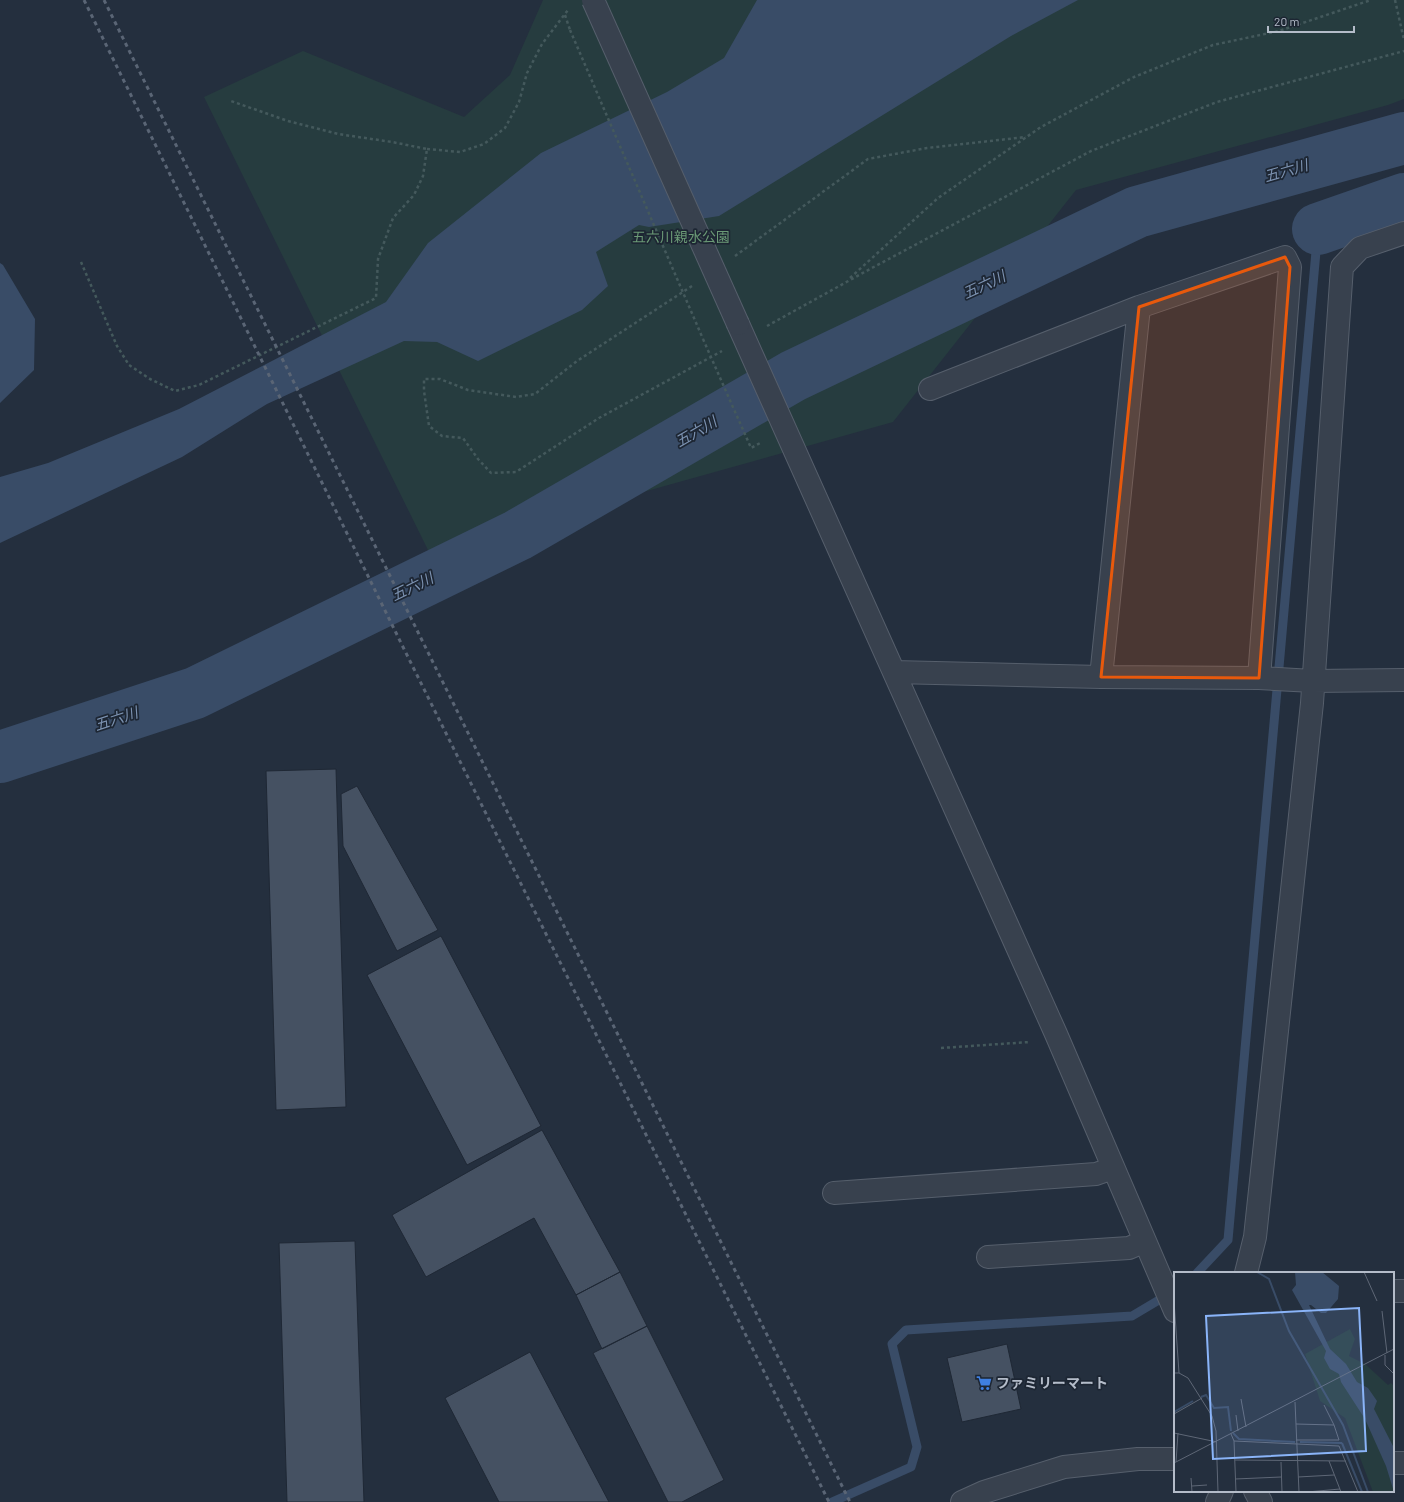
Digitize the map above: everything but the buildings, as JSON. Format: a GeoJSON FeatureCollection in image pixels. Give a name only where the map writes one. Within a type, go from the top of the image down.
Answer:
{"type":"FeatureCollection","features":[{"type":"Feature","properties":{"kind":"street"},"geometry":{"type":"LineString","coordinates":[[593,0],[1056,1034],[1174,1309]]}},
{"type":"Feature","properties":{"kind":"street"},"geometry":{"type":"LineString","coordinates":[[1246,1272],[1255,1237],[1313,681],[1342,267],[1360,248],[1404,233]]}},
{"type":"Feature","properties":{"kind":"street"},"geometry":{"type":"LineString","coordinates":[[930,389],[1138,307],[1285,257],[1290,267],[1259,678]]}},
{"type":"Feature","properties":{"kind":"street"},"geometry":{"type":"LineString","coordinates":[[1101,677],[1138,307]]}},
{"type":"Feature","properties":{"kind":"street"},"geometry":{"type":"LineString","coordinates":[[894,672],[1101,677],[1259,678],[1313,681],[1404,680]]}},
{"type":"Feature","properties":{"kind":"street"},"geometry":{"type":"LineString","coordinates":[[834,1193],[1096,1174],[1114,1168]]}},
{"type":"Feature","properties":{"kind":"street"},"geometry":{"type":"LineString","coordinates":[[988,1257],[1129,1248],[1145,1241]]}},
{"type":"Feature","properties":{"kind":"street"},"geometry":{"type":"LineString","coordinates":[[962,1502],[984,1492],[1064,1467],[1138,1459],[1174,1459]]}},
{"type":"Feature","properties":{"kind":"street"},"geometry":{"type":"LineString","coordinates":[[1217,1502],[1222,1492]]}},
{"type":"Feature","properties":{"kind":"street"},"geometry":{"type":"LineString","coordinates":[[1256,1492],[1261,1502]]}},
{"type":"Feature","properties":{"kind":"path"},"geometry":{"type":"LineString","coordinates":[[846,282],[938,198],[1041,127],[1134,77],[1213,45],[1279,31],[1371,0]]}},
{"type":"Feature","properties":{"kind":"path"},"geometry":{"type":"LineString","coordinates":[[1395,0],[1404,40]]}},
{"type":"Feature","properties":{"kind":"path"},"geometry":{"type":"LineString","coordinates":[[231,102],[288,121],[338,134],[427,149],[460,152],[484,144],[505,128],[519,102],[527,73],[542,44],[572,5]]}},
{"type":"Feature","properties":{"kind":"path"},"geometry":{"type":"LineString","coordinates":[[565,15],[570,30],[710,358],[742,427]]}},
{"type":"Feature","properties":{"kind":"path"},"geometry":{"type":"LineString","coordinates":[[424,391],[429,426],[442,436],[463,438],[478,459],[491,473],[516,472],[600,418],[710,358],[742,331],[846,282],[1091,151],[1217,102],[1404,51]]}},
{"type":"Feature","properties":{"kind":"path"},"geometry":{"type":"LineString","coordinates":[[81,262],[117,346],[129,365],[150,379],[175,391],[199,385],[376,298],[378,259],[393,218],[414,195],[423,176],[427,149]]}},
{"type":"Feature","properties":{"kind":"path"},"geometry":{"type":"LineString","coordinates":[[941,1048],[1038,1041],[1056,1034]]}},
{"type":"Feature","properties":{"kind":"highlighted area"},"geometry":{"type":"Polygon","coordinates":[[[1285,257],[1290,267],[1259,678],[1101,677],[1139,307],[1285,257]]]}},
{"type":"Feature","properties":{"kind":"green space","name":"五六川親水公園"},"geometry":{"type":"Polygon","coordinates":[[[543,0],[1404,0],[1404,99],[1388,105],[1076,190],[893,422],[429,552],[204,97],[303,51],[464,117],[510,75],[543,0]]]}},
{"type":"Feature","properties":{"kind":"water"},"geometry":{"type":"Polygon","coordinates":[[[757,0],[1078,0],[1011,36],[719,216],[649,227],[639,225],[596,252],[608,286],[582,310],[478,361],[437,342],[404,341],[267,404],[182,457],[0,543],[0,477],[48,463],[179,409],[386,302],[428,243],[541,153],[667,92],[724,58],[757,0]]]}},
{"type":"Feature","properties":{"kind":"water"},"geometry":{"type":"Polygon","coordinates":[[[0,263],[3,265],[35,319],[34,370],[0,403],[0,263]]]}},
{"type":"Feature","properties":{"kind":"waterway","name":"五六川"},"geometry":{"type":"LineString","coordinates":[[0,757],[195,693],[518,535],[793,376],[1137,212],[1404,138]]}},
{"type":"Feature","properties":{"kind":"waterway"},"geometry":{"type":"LineString","coordinates":[[1318,229],[1404,199]]}},
{"type":"Feature","properties":{"kind":"waterway"},"geometry":{"type":"LineString","coordinates":[[1198,1272],[1228,1240],[1318,229]]}},
{"type":"Feature","properties":{"kind":"waterway"},"geometry":{"type":"LineString","coordinates":[[832,1502],[911,1467],[917,1447],[892,1344],[906,1330],[1132,1316],[1169,1294]]}},
{"type":"Feature","properties":{"kind":"railway"},"geometry":{"type":"LineString","coordinates":[[84,0],[403,647],[829,1502]]}},
{"type":"Feature","properties":{"kind":"railway"},"geometry":{"type":"LineString","coordinates":[[104,0],[850,1502]]}},
{"type":"Feature","properties":{"kind":"place","name":"ファミリーマート"},"geometry":{"type":"Point","coordinates":[984,1383]}}]}
